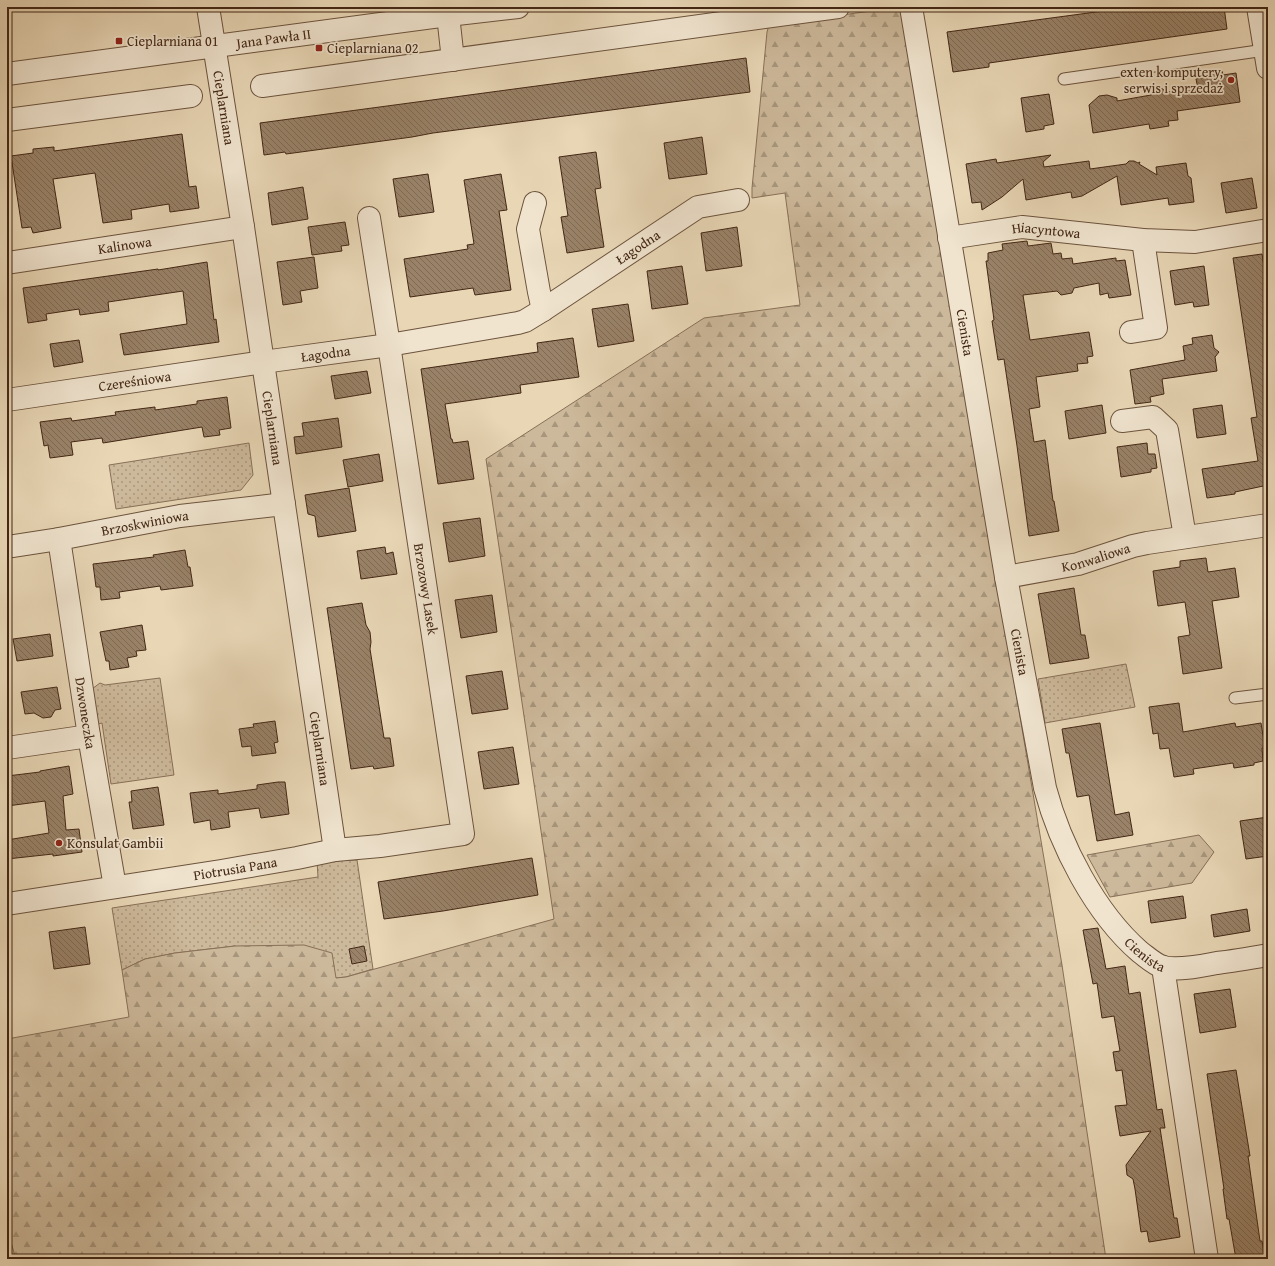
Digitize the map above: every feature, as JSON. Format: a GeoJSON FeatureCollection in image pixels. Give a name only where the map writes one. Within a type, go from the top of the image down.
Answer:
{"type":"FeatureCollection","features":[{"type":"Feature","properties":{"kind":"street","name":"Cieplarniana"},"geometry":{"type":"LineString","coordinates":[[208,7],[243,227],[335,850]]}},
{"type":"Feature","properties":{"kind":"street","name":"Jana Pawła II"},"geometry":{"type":"LineString","coordinates":[[7,74],[518,7]]}},
{"type":"Feature","properties":{"kind":"street"},"geometry":{"type":"LineString","coordinates":[[262,86],[838,7]]}},
{"type":"Feature","properties":{"kind":"street","name":"Cienista"},"geometry":{"type":"LineString","coordinates":[[911,7],[1006,576],[1045,788],[1056,821],[1088,887],[1106,914],[1133,946],[1153,962],[1163,967],[1207,1259]]}},
{"type":"Feature","properties":{"kind":"street"},"geometry":{"type":"LineString","coordinates":[[1258,7],[1267,59]]}},
{"type":"Feature","properties":{"kind":"street"},"geometry":{"type":"LineString","coordinates":[[448,15],[453,60]]}},
{"type":"Feature","properties":{"kind":"street"},"geometry":{"type":"LineString","coordinates":[[7,120],[191,96]]}},
{"type":"Feature","properties":{"kind":"street","name":"Łagodna"},"geometry":{"type":"LineString","coordinates":[[263,362],[389,345],[525,321],[698,207],[738,200]]}},
{"type":"Feature","properties":{"kind":"street"},"geometry":{"type":"LineString","coordinates":[[535,203],[528,229],[543,310]]}},
{"type":"Feature","properties":{"kind":"street"},"geometry":{"type":"LineString","coordinates":[[369,218],[389,345]]}},
{"type":"Feature","properties":{"kind":"street","name":"Kalinowa"},"geometry":{"type":"LineString","coordinates":[[7,263],[243,227]]}},
{"type":"Feature","properties":{"kind":"street","name":"Hiacyntowa"},"geometry":{"type":"LineString","coordinates":[[949,238],[1022,227],[1143,240],[1195,242],[1268,230]]}},
{"type":"Feature","properties":{"kind":"street"},"geometry":{"type":"LineString","coordinates":[[1131,332],[1156,328],[1143,240]]}},
{"type":"Feature","properties":{"kind":"street","name":"Brzozowy Lasek"},"geometry":{"type":"LineString","coordinates":[[389,345],[463,834]]}},
{"type":"Feature","properties":{"kind":"street","name":"Czereśniowa"},"geometry":{"type":"LineString","coordinates":[[7,400],[263,362]]}},
{"type":"Feature","properties":{"kind":"street"},"geometry":{"type":"LineString","coordinates":[[1122,421],[1153,417],[1167,430],[1185,537]]}},
{"type":"Feature","properties":{"kind":"street","name":"Brzoskwiniowa"},"geometry":{"type":"LineString","coordinates":[[7,547],[59,539],[180,516],[284,504]]}},
{"type":"Feature","properties":{"kind":"street","name":"Konwaliowa"},"geometry":{"type":"LineString","coordinates":[[1006,576],[1078,564],[1133,546],[1268,525]]}},
{"type":"Feature","properties":{"kind":"street","name":"Dzwoneczka"},"geometry":{"type":"LineString","coordinates":[[59,539],[89,736],[115,887]]}},
{"type":"Feature","properties":{"kind":"street"},"geometry":{"type":"LineString","coordinates":[[7,748],[89,736]]}},
{"type":"Feature","properties":{"kind":"street","name":"Piotrusia Pana"},"geometry":{"type":"LineString","coordinates":[[7,904],[221,872],[335,850],[380,846],[463,834]]}},
{"type":"Feature","properties":{"kind":"street"},"geometry":{"type":"LineString","coordinates":[[1163,967],[1193,967],[1268,955]]}},
{"type":"Feature","properties":{"kind":"lane"},"geometry":{"type":"LineString","coordinates":[[1064,80],[1267,59]]}},
{"type":"Feature","properties":{"kind":"lane"},"geometry":{"type":"LineString","coordinates":[[1235,698],[1268,694]]}},
{"type":"Feature","properties":{"kind":"green space"},"geometry":{"type":"Polygon","coordinates":[[[900,7],[1062,965],[1106,1259],[16,1259],[7,1229],[7,1039],[129,1017],[122,970],[145,959],[175,953],[235,946],[304,945],[332,953],[336,978],[346,977],[554,919],[486,459],[704,318],[800,305],[785,193],[752,198],[767,32],[769,25],[900,7]]]}},
{"type":"Feature","properties":{"kind":"green space"},"geometry":{"type":"Polygon","coordinates":[[[249,443],[253,475],[241,490],[116,509],[109,465],[249,443]]]}},
{"type":"Feature","properties":{"kind":"green space"},"geometry":{"type":"Polygon","coordinates":[[[1126,664],[1135,707],[1045,723],[1038,679],[1126,664]]]}},
{"type":"Feature","properties":{"kind":"green space"},"geometry":{"type":"Polygon","coordinates":[[[160,678],[174,775],[111,784],[102,723],[98,724],[92,689],[100,683],[105,685],[160,678]]]}},
{"type":"Feature","properties":{"kind":"green space"},"geometry":{"type":"Polygon","coordinates":[[[1199,835],[1214,852],[1192,883],[1110,897],[1087,855],[1199,835]]]}},
{"type":"Feature","properties":{"kind":"green space"},"geometry":{"type":"Polygon","coordinates":[[[357,860],[373,969],[346,977],[336,978],[235,946],[175,953],[145,959],[122,970],[112,908],[318,877],[317,861],[357,860]]]}},
{"type":"Feature","properties":{"kind":"green space"},"geometry":{"type":"Polygon","coordinates":[[[7,1229],[16,1259],[7,1259],[7,1229]]]}},
{"type":"Feature","properties":{"kind":"building"},"geometry":{"type":"Polygon","coordinates":[[[1133,7],[1224,7],[1227,29],[989,63],[989,67],[953,72],[947,32],[1133,7]]]}},
{"type":"Feature","properties":{"kind":"building"},"geometry":{"type":"Polygon","coordinates":[[[746,58],[750,92],[433,133],[286,154],[285,152],[264,155],[260,123],[746,58]]]}},
{"type":"Feature","properties":{"kind":"building"},"geometry":{"type":"Polygon","coordinates":[[[1222,71],[1223,75],[1236,73],[1240,102],[1177,111],[1178,120],[1168,121],[1169,126],[1150,129],[1149,124],[1093,133],[1089,105],[1099,96],[1107,95],[1117,98],[1117,101],[1151,95],[1158,86],[1167,92],[1198,89],[1196,79],[1206,77],[1206,73],[1222,71]]]}},
{"type":"Feature","properties":{"kind":"building"},"geometry":{"type":"Polygon","coordinates":[[[1049,94],[1054,124],[1044,126],[1044,129],[1026,132],[1021,98],[1049,94]]]}},
{"type":"Feature","properties":{"kind":"building"},"geometry":{"type":"Polygon","coordinates":[[[182,134],[189,187],[196,186],[199,208],[170,212],[169,204],[131,210],[132,219],[103,223],[95,173],[53,179],[61,228],[33,233],[31,227],[22,228],[11,156],[33,153],[33,149],[54,147],[54,151],[182,134]]]}},
{"type":"Feature","properties":{"kind":"building"},"geometry":{"type":"Polygon","coordinates":[[[702,137],[707,174],[669,179],[664,143],[702,137]]]}},
{"type":"Feature","properties":{"kind":"building"},"geometry":{"type":"Polygon","coordinates":[[[596,152],[601,188],[595,189],[604,247],[567,253],[561,217],[568,216],[559,157],[596,152]]]}},
{"type":"Feature","properties":{"kind":"building"},"geometry":{"type":"Polygon","coordinates":[[[1051,155],[1043,162],[1044,167],[1089,161],[1090,169],[1126,164],[1129,161],[1134,161],[1138,163],[1140,162],[1139,164],[1157,175],[1156,167],[1186,163],[1188,176],[1191,178],[1194,202],[1169,205],[1168,198],[1121,205],[1117,176],[1082,196],[1072,198],[1071,192],[1026,200],[1023,179],[1002,197],[982,210],[981,202],[972,203],[966,164],[996,159],[997,163],[1051,155]]]}},
{"type":"Feature","properties":{"kind":"building"},"geometry":{"type":"Polygon","coordinates":[[[428,174],[434,212],[399,217],[393,179],[428,174]]]}},
{"type":"Feature","properties":{"kind":"building"},"geometry":{"type":"Polygon","coordinates":[[[501,174],[507,210],[499,211],[511,290],[475,295],[473,288],[410,297],[404,259],[468,249],[467,245],[474,244],[464,180],[501,174]]]}},
{"type":"Feature","properties":{"kind":"building"},"geometry":{"type":"Polygon","coordinates":[[[1252,178],[1257,208],[1226,213],[1221,183],[1252,178]]]}},
{"type":"Feature","properties":{"kind":"building"},"geometry":{"type":"Polygon","coordinates":[[[303,187],[308,219],[272,225],[268,193],[303,187]]]}},
{"type":"Feature","properties":{"kind":"building"},"geometry":{"type":"Polygon","coordinates":[[[345,222],[349,245],[341,246],[342,251],[312,255],[308,227],[345,222]]]}},
{"type":"Feature","properties":{"kind":"building"},"geometry":{"type":"Polygon","coordinates":[[[737,227],[742,266],[706,271],[701,233],[737,227]]]}},
{"type":"Feature","properties":{"kind":"building"},"geometry":{"type":"Polygon","coordinates":[[[1027,241],[1028,246],[1051,243],[1053,254],[1061,253],[1062,259],[1072,258],[1073,264],[1116,258],[1116,261],[1125,260],[1131,295],[1109,298],[1108,293],[1100,295],[1099,283],[1074,288],[1072,293],[1061,295],[1057,291],[1023,295],[1030,340],[1089,332],[1093,356],[1087,357],[1088,363],[1077,364],[1078,371],[1036,377],[1040,407],[1029,409],[1034,442],[1045,440],[1053,501],[1059,531],[1029,536],[1004,359],[998,360],[992,321],[994,320],[986,261],[988,261],[988,253],[1003,250],[1002,244],[1027,241]]]}},
{"type":"Feature","properties":{"kind":"building"},"geometry":{"type":"Polygon","coordinates":[[[1262,254],[1268,292],[1268,485],[1235,492],[1235,494],[1207,498],[1202,469],[1258,461],[1251,418],[1257,417],[1233,258],[1262,254]]]}},
{"type":"Feature","properties":{"kind":"building"},"geometry":{"type":"Polygon","coordinates":[[[314,257],[318,288],[300,291],[302,302],[283,305],[277,262],[314,257]]]}},
{"type":"Feature","properties":{"kind":"building"},"geometry":{"type":"Polygon","coordinates":[[[207,262],[214,320],[216,319],[219,342],[124,355],[120,334],[187,324],[183,291],[108,302],[109,311],[80,315],[79,309],[46,314],[47,320],[28,323],[23,288],[207,262]]]}},
{"type":"Feature","properties":{"kind":"building"},"geometry":{"type":"Polygon","coordinates":[[[682,266],[688,304],[652,309],[647,271],[682,266]]]}},
{"type":"Feature","properties":{"kind":"building"},"geometry":{"type":"Polygon","coordinates":[[[1204,266],[1209,305],[1194,307],[1193,302],[1175,305],[1170,271],[1204,266]]]}},
{"type":"Feature","properties":{"kind":"building"},"geometry":{"type":"Polygon","coordinates":[[[628,304],[634,341],[598,347],[592,309],[628,304]]]}},
{"type":"Feature","properties":{"kind":"building"},"geometry":{"type":"Polygon","coordinates":[[[1212,335],[1214,348],[1219,352],[1215,357],[1217,371],[1162,379],[1164,394],[1150,397],[1151,402],[1135,404],[1130,370],[1185,360],[1183,346],[1193,344],[1192,338],[1212,335]]]}},
{"type":"Feature","properties":{"kind":"building"},"geometry":{"type":"Polygon","coordinates":[[[573,338],[579,377],[520,385],[521,393],[445,404],[453,443],[468,441],[474,479],[438,484],[421,369],[538,352],[537,343],[573,338]]]}},
{"type":"Feature","properties":{"kind":"building"},"geometry":{"type":"Polygon","coordinates":[[[79,340],[83,362],[54,367],[50,344],[79,340]]]}},
{"type":"Feature","properties":{"kind":"building"},"geometry":{"type":"Polygon","coordinates":[[[367,371],[371,393],[335,399],[331,376],[367,371]]]}},
{"type":"Feature","properties":{"kind":"building"},"geometry":{"type":"Polygon","coordinates":[[[227,397],[231,428],[219,430],[220,435],[204,437],[202,427],[103,443],[102,438],[71,442],[73,455],[50,458],[48,445],[44,446],[40,422],[71,418],[72,421],[116,415],[115,412],[155,407],[155,410],[197,404],[197,401],[227,397]]]}},
{"type":"Feature","properties":{"kind":"building"},"geometry":{"type":"Polygon","coordinates":[[[1102,405],[1106,433],[1069,439],[1065,411],[1102,405]]]}},
{"type":"Feature","properties":{"kind":"building"},"geometry":{"type":"Polygon","coordinates":[[[1222,405],[1226,434],[1197,438],[1193,409],[1222,405]]]}},
{"type":"Feature","properties":{"kind":"building"},"geometry":{"type":"Polygon","coordinates":[[[338,418],[342,447],[296,454],[294,437],[304,436],[302,423],[338,418]]]}},
{"type":"Feature","properties":{"kind":"building"},"geometry":{"type":"Polygon","coordinates":[[[1147,443],[1148,454],[1155,454],[1157,468],[1151,469],[1151,472],[1121,477],[1117,447],[1147,443]]]}},
{"type":"Feature","properties":{"kind":"building"},"geometry":{"type":"Polygon","coordinates":[[[379,454],[383,481],[348,487],[343,460],[379,454]]]}},
{"type":"Feature","properties":{"kind":"building"},"geometry":{"type":"Polygon","coordinates":[[[349,488],[356,531],[318,537],[315,516],[308,514],[305,495],[349,488]]]}},
{"type":"Feature","properties":{"kind":"building"},"geometry":{"type":"Polygon","coordinates":[[[480,518],[485,556],[449,562],[443,523],[480,518]]]}},
{"type":"Feature","properties":{"kind":"building"},"geometry":{"type":"Polygon","coordinates":[[[385,547],[386,554],[393,552],[397,574],[361,579],[357,551],[385,547]]]}},
{"type":"Feature","properties":{"kind":"building"},"geometry":{"type":"Polygon","coordinates":[[[185,550],[193,586],[161,590],[160,586],[119,592],[120,598],[101,600],[100,587],[96,587],[93,564],[154,557],[153,555],[185,550]]]}},
{"type":"Feature","properties":{"kind":"building"},"geometry":{"type":"Polygon","coordinates":[[[1206,558],[1208,572],[1235,568],[1239,597],[1212,601],[1222,668],[1183,674],[1178,637],[1190,635],[1185,602],[1158,606],[1153,571],[1180,567],[1180,561],[1206,558]]]}},
{"type":"Feature","properties":{"kind":"building"},"geometry":{"type":"Polygon","coordinates":[[[1074,588],[1081,635],[1085,635],[1089,658],[1050,664],[1038,594],[1074,588]]]}},
{"type":"Feature","properties":{"kind":"building"},"geometry":{"type":"Polygon","coordinates":[[[492,595],[497,632],[461,638],[455,600],[492,595]]]}},
{"type":"Feature","properties":{"kind":"building"},"geometry":{"type":"Polygon","coordinates":[[[362,603],[366,625],[370,632],[370,649],[384,738],[390,738],[394,766],[374,769],[373,766],[351,769],[327,608],[362,603]]]}},
{"type":"Feature","properties":{"kind":"building"},"geometry":{"type":"Polygon","coordinates":[[[142,625],[146,650],[136,651],[137,656],[127,658],[129,667],[110,670],[109,661],[106,661],[100,632],[142,625]]]}},
{"type":"Feature","properties":{"kind":"building"},"geometry":{"type":"Polygon","coordinates":[[[50,634],[53,656],[17,661],[13,639],[50,634]]]}},
{"type":"Feature","properties":{"kind":"building"},"geometry":{"type":"Polygon","coordinates":[[[502,671],[508,709],[472,714],[466,676],[502,671]]]}},
{"type":"Feature","properties":{"kind":"building"},"geometry":{"type":"Polygon","coordinates":[[[57,687],[61,709],[55,710],[51,717],[43,718],[34,713],[25,714],[21,692],[57,687]]]}},
{"type":"Feature","properties":{"kind":"building"},"geometry":{"type":"Polygon","coordinates":[[[1179,703],[1183,732],[1235,723],[1236,727],[1261,723],[1265,748],[1262,748],[1263,761],[1254,763],[1254,765],[1234,768],[1233,763],[1193,769],[1194,774],[1174,777],[1169,748],[1160,749],[1158,733],[1153,734],[1149,707],[1179,703]]]}},
{"type":"Feature","properties":{"kind":"building"},"geometry":{"type":"Polygon","coordinates":[[[275,721],[278,742],[274,743],[276,753],[252,756],[251,746],[242,747],[239,729],[254,727],[253,724],[275,721]]]}},
{"type":"Feature","properties":{"kind":"building"},"geometry":{"type":"Polygon","coordinates":[[[1100,723],[1115,815],[1129,812],[1133,835],[1097,841],[1089,795],[1077,797],[1069,753],[1066,753],[1062,729],[1100,723]]]}},
{"type":"Feature","properties":{"kind":"building"},"geometry":{"type":"Polygon","coordinates":[[[513,747],[519,784],[484,789],[478,752],[513,747]]]}},
{"type":"Feature","properties":{"kind":"building"},"geometry":{"type":"Polygon","coordinates":[[[69,766],[73,794],[63,796],[66,830],[79,829],[82,852],[53,856],[53,854],[7,859],[7,840],[49,833],[45,801],[7,806],[7,776],[40,772],[69,766]]]}},
{"type":"Feature","properties":{"kind":"building"},"geometry":{"type":"Polygon","coordinates":[[[285,782],[289,814],[261,818],[259,808],[228,812],[230,827],[211,830],[210,820],[194,823],[190,793],[218,790],[218,794],[257,789],[257,785],[285,782]]]}},
{"type":"Feature","properties":{"kind":"building"},"geometry":{"type":"Polygon","coordinates":[[[158,787],[164,825],[133,829],[129,802],[132,802],[131,791],[158,787]]]}},
{"type":"Feature","properties":{"kind":"building"},"geometry":{"type":"Polygon","coordinates":[[[1268,817],[1268,856],[1246,859],[1240,821],[1268,817]]]}},
{"type":"Feature","properties":{"kind":"building"},"geometry":{"type":"Polygon","coordinates":[[[532,858],[538,895],[384,919],[378,882],[532,858]]]}},
{"type":"Feature","properties":{"kind":"building"},"geometry":{"type":"Polygon","coordinates":[[[1183,896],[1186,918],[1151,923],[1148,901],[1183,896]]]}},
{"type":"Feature","properties":{"kind":"building"},"geometry":{"type":"Polygon","coordinates":[[[1247,909],[1250,931],[1214,937],[1211,915],[1247,909]]]}},
{"type":"Feature","properties":{"kind":"building"},"geometry":{"type":"Polygon","coordinates":[[[85,927],[90,964],[54,969],[49,932],[85,927]]]}},
{"type":"Feature","properties":{"kind":"building"},"geometry":{"type":"Polygon","coordinates":[[[1098,928],[1106,969],[1125,966],[1129,994],[1140,992],[1157,1110],[1162,1109],[1165,1128],[1160,1128],[1174,1218],[1177,1218],[1180,1237],[1149,1242],[1147,1231],[1141,1232],[1133,1179],[1127,1175],[1126,1165],[1151,1131],[1120,1136],[1115,1106],[1127,1105],[1122,1070],[1116,1071],[1113,1052],[1120,1051],[1114,1016],[1102,1018],[1097,983],[1093,984],[1083,930],[1098,928]]]}},
{"type":"Feature","properties":{"kind":"building"},"geometry":{"type":"Polygon","coordinates":[[[364,946],[367,961],[352,964],[349,949],[364,946]]]}},
{"type":"Feature","properties":{"kind":"building"},"geometry":{"type":"Polygon","coordinates":[[[1230,989],[1236,1027],[1200,1033],[1194,994],[1230,989]]]}},
{"type":"Feature","properties":{"kind":"building"},"geometry":{"type":"Polygon","coordinates":[[[1236,1070],[1250,1156],[1248,1156],[1260,1241],[1262,1241],[1265,1259],[1236,1259],[1229,1219],[1227,1219],[1207,1074],[1236,1070]]]}},
{"type":"Feature","properties":{"kind":"place","name":"Cieplarniana 01"},"geometry":{"type":"Point","coordinates":[119,41]}},
{"type":"Feature","properties":{"kind":"place","name":"Cieplarniana 02"},"geometry":{"type":"Point","coordinates":[319,48]}},
{"type":"Feature","properties":{"kind":"place","name":"exten komputery, serwis i sprzedaż"},"geometry":{"type":"Point","coordinates":[1231,80]}},
{"type":"Feature","properties":{"kind":"place","name":"Konsulat Gambii"},"geometry":{"type":"Point","coordinates":[59,843]}}]}
